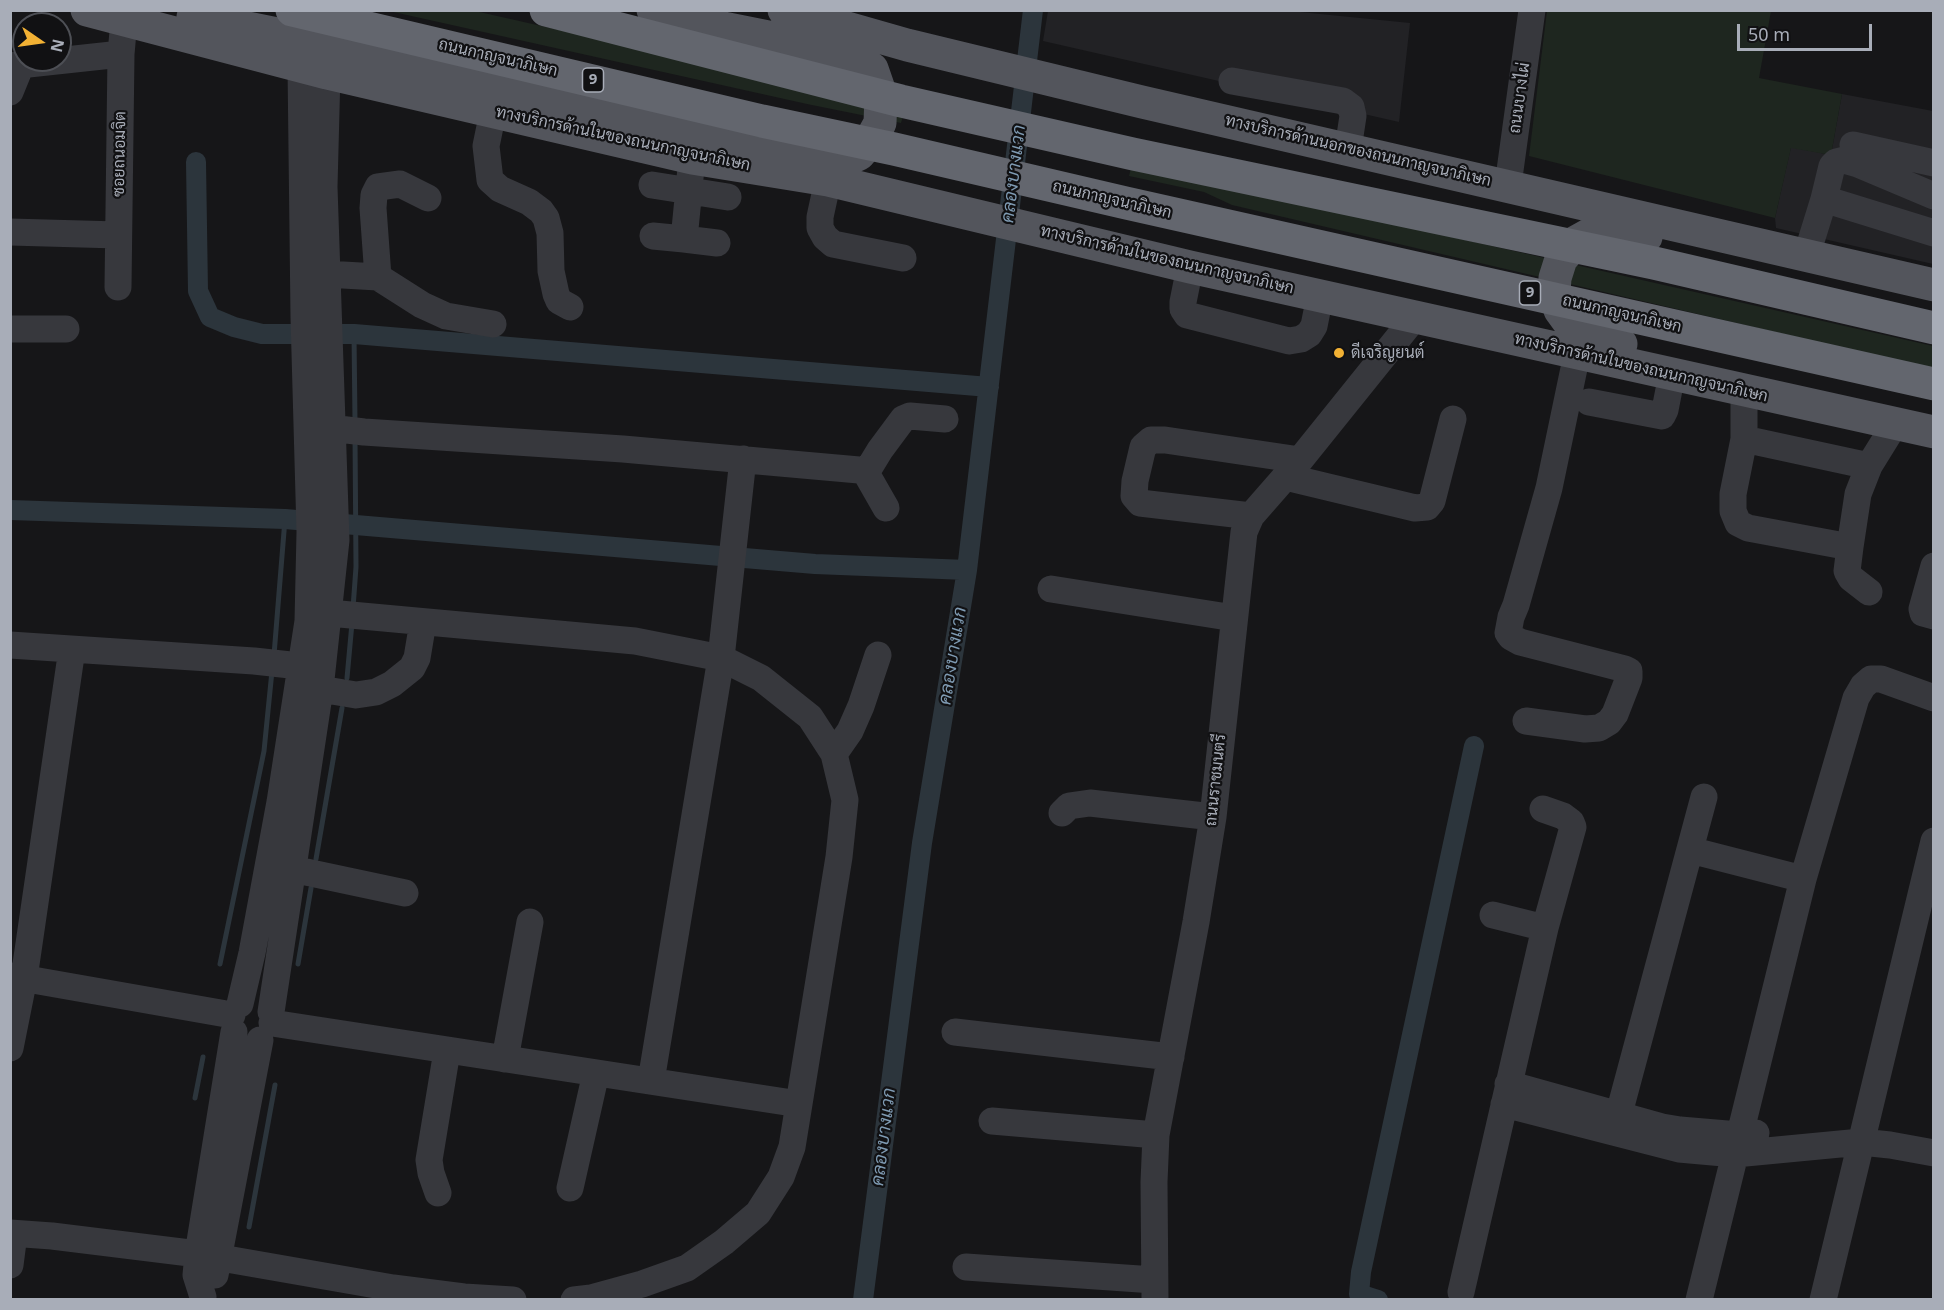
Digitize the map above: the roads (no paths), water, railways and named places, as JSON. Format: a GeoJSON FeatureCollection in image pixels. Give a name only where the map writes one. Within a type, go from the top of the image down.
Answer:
{"type":"FeatureCollection","features":[{"type":"Feature","properties":{"kind":"highway","name":"ถนนกาญจนาภิเษก"},"geometry":{"type":"LineString","coordinates":[[292,10],[762,121],[894,148],[1126,203],[1934,384]]}},
{"type":"Feature","properties":{"kind":"highway"},"geometry":{"type":"LineString","coordinates":[[546,10],[901,101],[1133,154],[1654,263],[1934,328]]}},
{"type":"Feature","properties":{"kind":"main road","name":"ทางบริการด้านในของถนนกาญจนาภิเษก"},"geometry":{"type":"LineString","coordinates":[[87,10],[314,70],[692,158],[828,180],[1190,267],[1934,432]]}},
{"type":"Feature","properties":{"kind":"main road"},"geometry":{"type":"LineString","coordinates":[[158,10],[366,52],[823,164],[840,164],[859,154],[870,141],[880,123],[881,95],[872,69],[850,56],[653,10]]}},
{"type":"Feature","properties":{"kind":"main road","name":"ทางบริการด้านนอกของถนนกาญจนาภิเษก"},"geometry":{"type":"LineString","coordinates":[[784,10],[907,45],[1142,102],[1808,254],[1934,285]]}},
{"type":"Feature","properties":{"kind":"main road"},"geometry":{"type":"LineString","coordinates":[[1934,303],[1613,230],[1594,232],[1576,242],[1561,259],[1555,278],[1554,293],[1560,310],[1568,321],[1581,331],[1602,339],[1934,413]]}},
{"type":"Feature","properties":{"kind":"street","name":"ถนนบางไผ่"},"geometry":{"type":"LineString","coordinates":[[1508,185],[1532,10]]}},
{"type":"Feature","properties":{"kind":"street","name":"ซอยถนอมจิต"},"geometry":{"type":"LineString","coordinates":[[118,287],[121,54],[124,20]]}},
{"type":"Feature","properties":{"kind":"street"},"geometry":{"type":"LineString","coordinates":[[72,60],[121,54]]}},
{"type":"Feature","properties":{"kind":"street"},"geometry":{"type":"LineString","coordinates":[[208,1256],[268,1025],[292,869],[315,675],[308,621],[323,536],[322,498],[338,429],[318,356],[315,274],[324,188],[314,70]]}},
{"type":"Feature","properties":{"kind":"street"},"geometry":{"type":"LineString","coordinates":[[10,92],[15,72]]}},
{"type":"Feature","properties":{"kind":"street"},"geometry":{"type":"LineString","coordinates":[[1232,81],[1343,101],[1352,107],[1353,116],[1348,149]]}},
{"type":"Feature","properties":{"kind":"street"},"geometry":{"type":"LineString","coordinates":[[493,112],[486,146],[490,180],[500,189],[541,210],[550,232],[551,271],[556,294],[559,301],[570,307]]}},
{"type":"Feature","properties":{"kind":"street"},"geometry":{"type":"LineString","coordinates":[[1853,145],[1934,163]]}},
{"type":"Feature","properties":{"kind":"street"},"geometry":{"type":"LineString","coordinates":[[684,239],[692,158]]}},
{"type":"Feature","properties":{"kind":"street"},"geometry":{"type":"LineString","coordinates":[[1808,254],[1832,166],[1836,162],[1844,160],[1858,164],[1934,196]]}},
{"type":"Feature","properties":{"kind":"street"},"geometry":{"type":"LineString","coordinates":[[828,180],[820,217],[820,228],[825,237],[833,244],[903,258]]}},
{"type":"Feature","properties":{"kind":"street"},"geometry":{"type":"LineString","coordinates":[[378,277],[373,208],[374,195],[378,187],[400,184],[428,198]]}},
{"type":"Feature","properties":{"kind":"street"},"geometry":{"type":"LineString","coordinates":[[652,184],[728,197]]}},
{"type":"Feature","properties":{"kind":"street"},"geometry":{"type":"LineString","coordinates":[[1824,199],[1934,233]]}},
{"type":"Feature","properties":{"kind":"street"},"geometry":{"type":"LineString","coordinates":[[10,232],[118,235]]}},
{"type":"Feature","properties":{"kind":"street"},"geometry":{"type":"LineString","coordinates":[[653,236],[717,243]]}},
{"type":"Feature","properties":{"kind":"street"},"geometry":{"type":"LineString","coordinates":[[1190,267],[1183,302],[1183,309],[1187,315],[1289,341],[1301,339],[1309,334],[1314,326],[1320,296]]}},
{"type":"Feature","properties":{"kind":"street"},"geometry":{"type":"LineString","coordinates":[[315,274],[378,277],[422,305],[446,316],[493,324]]}},
{"type":"Feature","properties":{"kind":"street","name":"ถนนราชมนตรี"},"geometry":{"type":"LineString","coordinates":[[1154,1290],[1156,1136],[1196,922],[1212,817],[1244,532],[1251,516],[1293,468],[1414,316]]}},
{"type":"Feature","properties":{"kind":"street"},"geometry":{"type":"LineString","coordinates":[[10,329],[66,329]]}},
{"type":"Feature","properties":{"kind":"street"},"geometry":{"type":"LineString","coordinates":[[1526,721],[1586,729],[1599,728],[1609,722],[1615,714],[1629,678],[1629,671],[1625,669],[1520,642],[1511,638],[1508,633],[1549,488],[1577,354]]}},
{"type":"Feature","properties":{"kind":"street"},"geometry":{"type":"LineString","coordinates":[[1589,402],[1662,416],[1672,374]]}},
{"type":"Feature","properties":{"kind":"street"},"geometry":{"type":"LineString","coordinates":[[1744,391],[1744,439],[1732,494],[1733,511],[1738,523],[1748,528],[1850,547]]}},
{"type":"Feature","properties":{"kind":"street"},"geometry":{"type":"LineString","coordinates":[[866,473],[903,419],[910,416],[945,419]]}},
{"type":"Feature","properties":{"kind":"street"},"geometry":{"type":"LineString","coordinates":[[1251,516],[1140,503],[1134,496],[1143,447],[1151,440],[1165,440],[1293,468],[1415,508],[1427,507],[1432,501],[1453,419]]}},
{"type":"Feature","properties":{"kind":"street"},"geometry":{"type":"LineString","coordinates":[[1869,592],[1851,578],[1847,571],[1850,547],[1858,494],[1869,466],[1894,424]]}},
{"type":"Feature","properties":{"kind":"street"},"geometry":{"type":"LineString","coordinates":[[338,429],[743,459],[859,470],[866,473],[886,508]]}},
{"type":"Feature","properties":{"kind":"street"},"geometry":{"type":"LineString","coordinates":[[1744,439],[1869,466]]}},
{"type":"Feature","properties":{"kind":"street"},"geometry":{"type":"LineString","coordinates":[[651,1081],[694,832],[728,613],[732,550],[743,459]]}},
{"type":"Feature","properties":{"kind":"street"},"geometry":{"type":"LineString","coordinates":[[203,1298],[215,1276],[208,1256],[235,1017],[252,953],[315,675],[350,614],[323,536]]}},
{"type":"Feature","properties":{"kind":"street"},"geometry":{"type":"LineString","coordinates":[[1934,566],[1922,609],[1923,612],[1934,616]]}},
{"type":"Feature","properties":{"kind":"street"},"geometry":{"type":"LineString","coordinates":[[1050,589],[1234,618]]}},
{"type":"Feature","properties":{"kind":"street"},"geometry":{"type":"LineString","coordinates":[[350,614],[635,641],[721,658],[761,678],[810,717],[834,754],[845,800],[839,857],[792,1147],[781,1177],[758,1213],[724,1242],[687,1268],[642,1284],[591,1298],[574,1299]]}},
{"type":"Feature","properties":{"kind":"street"},"geometry":{"type":"LineString","coordinates":[[10,645],[254,661],[315,675],[356,695],[376,692],[392,684],[412,668],[417,658],[423,622]]}},
{"type":"Feature","properties":{"kind":"street"},"geometry":{"type":"LineString","coordinates":[[10,1048],[17,977],[72,649]]}},
{"type":"Feature","properties":{"kind":"street"},"geometry":{"type":"LineString","coordinates":[[834,754],[850,731],[878,655]]}},
{"type":"Feature","properties":{"kind":"street"},"geometry":{"type":"LineString","coordinates":[[1699,1299],[1803,879],[1856,698],[1863,686],[1871,680],[1881,680],[1934,698]]}},
{"type":"Feature","properties":{"kind":"street"},"geometry":{"type":"LineString","coordinates":[[1616,1124],[1704,797]]}},
{"type":"Feature","properties":{"kind":"street"},"geometry":{"type":"LineString","coordinates":[[1062,813],[1069,806],[1090,803],[1212,817]]}},
{"type":"Feature","properties":{"kind":"street"},"geometry":{"type":"LineString","coordinates":[[1461,1292],[1545,928],[1572,827],[1563,816],[1543,809]]}},
{"type":"Feature","properties":{"kind":"street"},"geometry":{"type":"LineString","coordinates":[[1823,1299],[1863,1133],[1925,908],[1934,841]]}},
{"type":"Feature","properties":{"kind":"street"},"geometry":{"type":"LineString","coordinates":[[1690,850],[1803,879]]}},
{"type":"Feature","properties":{"kind":"street"},"geometry":{"type":"LineString","coordinates":[[292,869],[405,893]]}},
{"type":"Feature","properties":{"kind":"street"},"geometry":{"type":"LineString","coordinates":[[1493,915],[1545,928]]}},
{"type":"Feature","properties":{"kind":"street"},"geometry":{"type":"LineString","coordinates":[[505,1059],[530,922]]}},
{"type":"Feature","properties":{"kind":"street"},"geometry":{"type":"LineString","coordinates":[[17,977],[235,1017]]}},
{"type":"Feature","properties":{"kind":"street"},"geometry":{"type":"LineString","coordinates":[[235,1017],[248,1000],[257,1001],[265,1005],[268,1025]]}},
{"type":"Feature","properties":{"kind":"street"},"geometry":{"type":"LineString","coordinates":[[235,1017],[241,1039],[251,1042],[268,1025]]}},
{"type":"Feature","properties":{"kind":"street"},"geometry":{"type":"LineString","coordinates":[[268,1025],[799,1104]]}},
{"type":"Feature","properties":{"kind":"street"},"geometry":{"type":"LineString","coordinates":[[955,1032],[1171,1057]]}},
{"type":"Feature","properties":{"kind":"street"},"geometry":{"type":"LineString","coordinates":[[438,1192],[429,1160],[447,1051]]}},
{"type":"Feature","properties":{"kind":"street"},"geometry":{"type":"LineString","coordinates":[[570,1188],[596,1073]]}},
{"type":"Feature","properties":{"kind":"street"},"geometry":{"type":"LineString","coordinates":[[1506,1094],[1616,1124],[1679,1149],[1863,1133],[1934,1134]]}},
{"type":"Feature","properties":{"kind":"street"},"geometry":{"type":"LineString","coordinates":[[992,1121],[1156,1136]]}},
{"type":"Feature","properties":{"kind":"street"},"geometry":{"type":"LineString","coordinates":[[1863,1133],[1934,1153]]}},
{"type":"Feature","properties":{"kind":"street"},"geometry":{"type":"LineString","coordinates":[[10,1265],[12,1233],[208,1256],[415,1295],[513,1299]]}},
{"type":"Feature","properties":{"kind":"street"},"geometry":{"type":"LineString","coordinates":[[966,1267],[1154,1290]]}},
{"type":"Feature","properties":{"kind":"waterway","name":"คลองบางแวก"},"geometry":{"type":"LineString","coordinates":[[863,1300],[922,843],[967,570],[1033,10]]}},
{"type":"Feature","properties":{"kind":"waterway"},"geometry":{"type":"LineString","coordinates":[[196,162],[198,291],[210,317],[234,327],[262,334],[354,334],[989,387]]}},
{"type":"Feature","properties":{"kind":"waterway"},"geometry":{"type":"LineString","coordinates":[[354,334],[355,422]]}},
{"type":"Feature","properties":{"kind":"waterway"},"geometry":{"type":"LineString","coordinates":[[353,608],[356,567],[355,437]]}},
{"type":"Feature","properties":{"kind":"waterway"},"geometry":{"type":"LineString","coordinates":[[10,510],[285,519],[815,564],[967,570]]}},
{"type":"Feature","properties":{"kind":"waterway"},"geometry":{"type":"LineString","coordinates":[[274,655],[285,519]]}},
{"type":"Feature","properties":{"kind":"waterway"},"geometry":{"type":"LineString","coordinates":[[347,678],[352,623]]}},
{"type":"Feature","properties":{"kind":"waterway"},"geometry":{"type":"LineString","coordinates":[[220,964],[264,751],[272,671]]}},
{"type":"Feature","properties":{"kind":"waterway"},"geometry":{"type":"LineString","coordinates":[[316,859],[342,708]]}},
{"type":"Feature","properties":{"kind":"waterway"},"geometry":{"type":"LineString","coordinates":[[1378,1300],[1359,1294],[1361,1272],[1474,746]]}},
{"type":"Feature","properties":{"kind":"waterway"},"geometry":{"type":"LineString","coordinates":[[298,964],[311,888]]}},
{"type":"Feature","properties":{"kind":"waterway"},"geometry":{"type":"LineString","coordinates":[[195,1098],[203,1057]]}},
{"type":"Feature","properties":{"kind":"waterway"},"geometry":{"type":"LineString","coordinates":[[249,1227],[275,1085]]}},
{"type":"Feature","properties":{"kind":"place","name":"ดีเจริญยนต์"},"geometry":{"type":"Point","coordinates":[1339,353]}}]}
